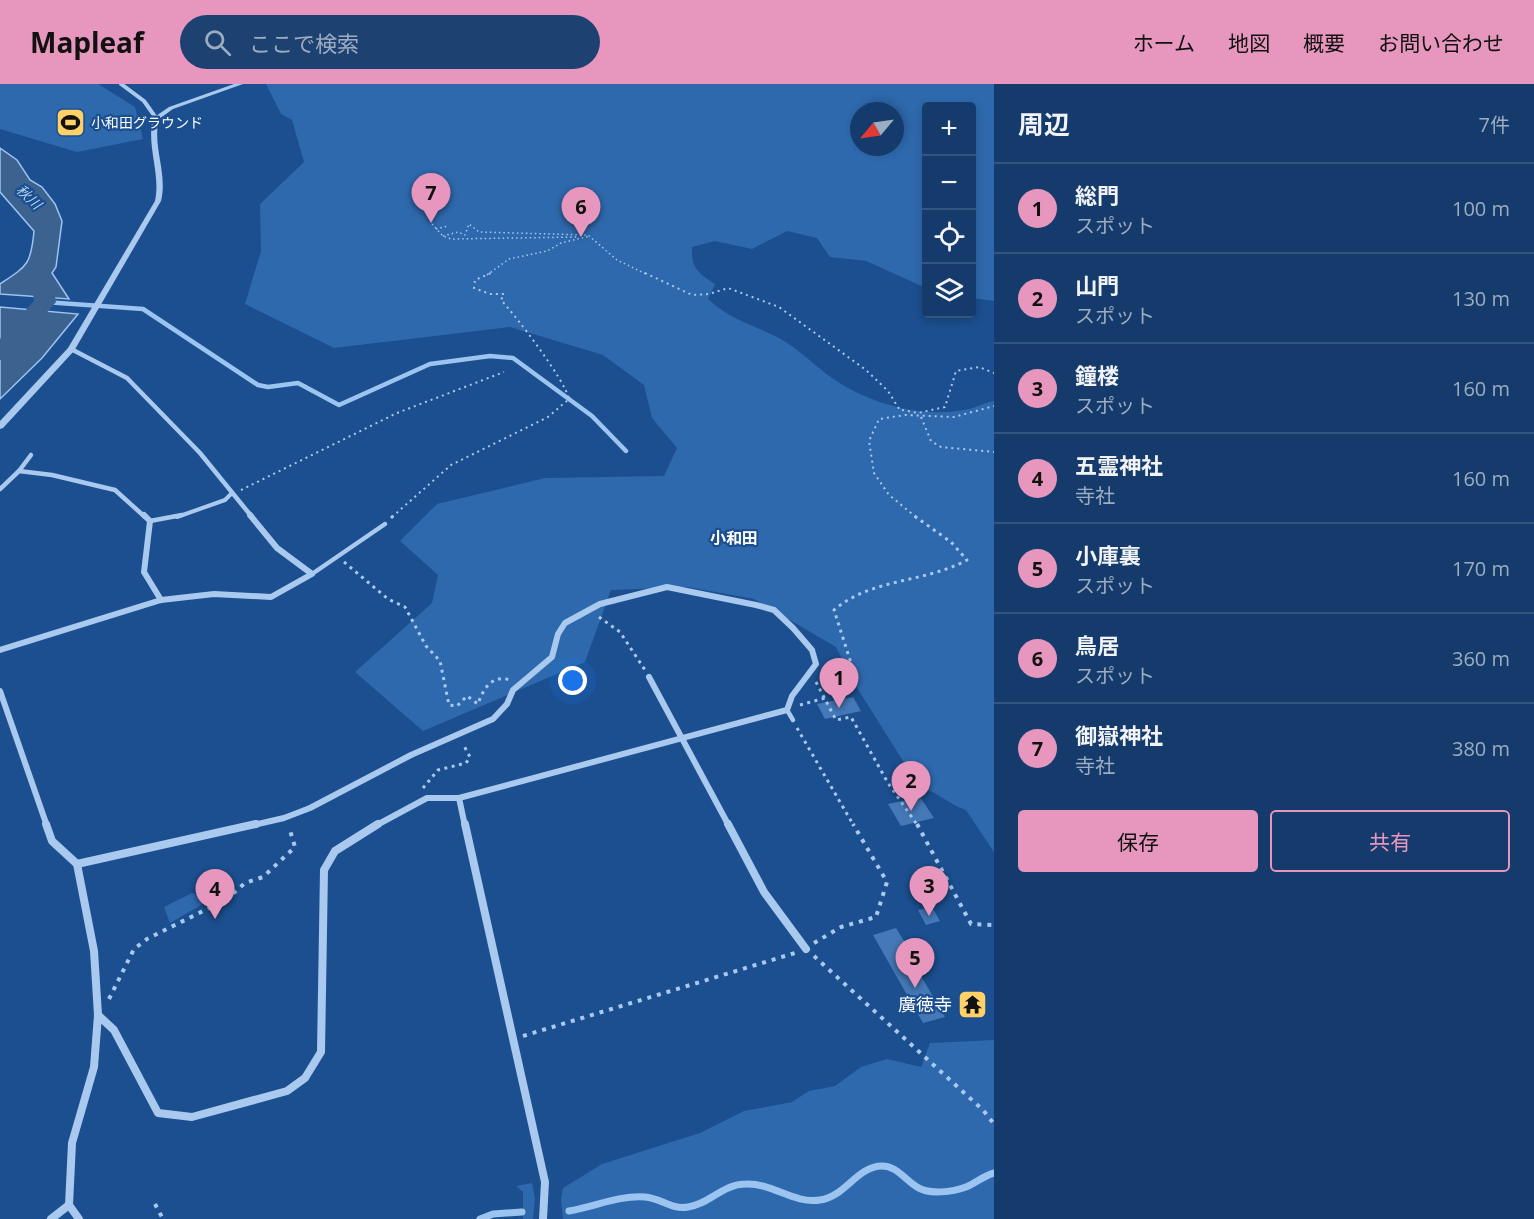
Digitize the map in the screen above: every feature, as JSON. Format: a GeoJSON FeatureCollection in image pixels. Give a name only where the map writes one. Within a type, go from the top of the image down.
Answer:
{"type":"FeatureCollection","features":[{"type":"Feature","properties":{"kind":"street"},"geometry":{"type":"LineString","coordinates":[[121,84],[144,102],[156,118]]}},
{"type":"Feature","properties":{"kind":"street"},"geometry":{"type":"LineString","coordinates":[[0,426],[71,349],[160,197],[162,186],[153,129],[156,118],[167,109],[240,84]]}},
{"type":"Feature","properties":{"kind":"street"},"geometry":{"type":"LineString","coordinates":[[0,650],[161,600],[214,594],[271,597],[312,574],[277,548],[200,453],[127,378],[71,349]]}},
{"type":"Feature","properties":{"kind":"street"},"geometry":{"type":"LineString","coordinates":[[0,489],[19,471],[31,455]]}},
{"type":"Feature","properties":{"kind":"street"},"geometry":{"type":"LineString","coordinates":[[19,471],[52,475],[115,490],[150,521],[144,572],[161,600]]}},
{"type":"Feature","properties":{"kind":"street"},"geometry":{"type":"LineString","coordinates":[[77,864],[284,818],[310,808],[411,755],[493,719],[507,704],[513,690],[552,657],[561,628],[583,612],[600,604],[667,587],[733,599],[774,610],[812,650],[816,664],[809,670],[787,710],[459,798],[428,798],[358,835],[335,851],[324,870],[321,1052],[305,1078],[287,1090],[192,1117],[158,1113],[151,1104],[114,1030],[98,1015]]}},
{"type":"Feature","properties":{"kind":"street"},"geometry":{"type":"LineString","coordinates":[[649,676],[764,892],[806,949]]}},
{"type":"Feature","properties":{"kind":"street"},"geometry":{"type":"LineString","coordinates":[[0,691],[52,841],[77,864],[94,951],[98,1015],[94,1067],[72,1143],[69,1205],[79,1219]]}},
{"type":"Feature","properties":{"kind":"street"},"geometry":{"type":"LineString","coordinates":[[459,798],[545,1182],[543,1219]]}},
{"type":"Feature","properties":{"kind":"street"},"geometry":{"type":"LineString","coordinates":[[51,1219],[69,1205]]}},
{"type":"Feature","properties":{"kind":"lane"},"geometry":{"type":"LineString","coordinates":[[150,521],[174,518],[225,500],[231,494]]}},
{"type":"Feature","properties":{"kind":"lane"},"geometry":{"type":"LineString","coordinates":[[312,574],[339,558],[385,524]]}},
{"type":"Feature","properties":{"kind":"lane"},"geometry":{"type":"LineString","coordinates":[[787,710],[792,720]]}},
{"type":"Feature","properties":{"kind":"path"},"geometry":{"type":"LineString","coordinates":[[432,224],[443,236],[451,239],[529,240],[587,237]]}},
{"type":"Feature","properties":{"kind":"path"},"geometry":{"type":"LineString","coordinates":[[443,236],[458,232],[465,235],[469,224],[479,232],[591,236],[618,260],[692,295],[728,288],[779,307],[866,370],[888,391],[902,411],[921,417],[949,418],[994,406]]}},
{"type":"Feature","properties":{"kind":"path"},"geometry":{"type":"LineString","coordinates":[[436,229],[448,226]]}},
{"type":"Feature","properties":{"kind":"path"},"geometry":{"type":"LineString","coordinates":[[385,524],[419,491],[460,459],[552,415],[565,406],[569,399],[568,393],[532,337],[501,300],[504,294],[490,294],[474,288],[475,280],[491,273],[509,259],[547,251],[561,243],[591,236]]}},
{"type":"Feature","properties":{"kind":"path"},"geometry":{"type":"LineString","coordinates":[[816,664],[833,670],[844,670],[851,663],[834,610],[843,599],[860,592],[940,574],[967,560],[962,549],[912,517],[891,499],[878,483],[869,459],[872,450],[869,441],[879,419],[902,411],[918,413],[945,407],[956,371],[979,368],[994,373]]}},
{"type":"Feature","properties":{"kind":"path"},"geometry":{"type":"LineString","coordinates":[[231,494],[276,475],[396,413],[504,372]]}},
{"type":"Feature","properties":{"kind":"path"},"geometry":{"type":"LineString","coordinates":[[921,417],[931,441],[941,447],[994,452]]}},
{"type":"Feature","properties":{"kind":"path"},"geometry":{"type":"LineString","coordinates":[[339,558],[388,598],[405,607],[426,646],[440,661],[449,705],[457,706],[467,696],[478,704],[482,691],[496,678],[505,677],[512,681],[513,690]]}},
{"type":"Feature","properties":{"kind":"path"},"geometry":{"type":"LineString","coordinates":[[583,612],[607,620],[632,646],[649,676]]}},
{"type":"Feature","properties":{"kind":"path"},"geometry":{"type":"LineString","coordinates":[[809,670],[836,720],[851,717],[888,783],[910,811],[971,924],[994,925]]}},
{"type":"Feature","properties":{"kind":"path"},"geometry":{"type":"LineString","coordinates":[[787,710],[825,698]]}},
{"type":"Feature","properties":{"kind":"path"},"geometry":{"type":"LineString","coordinates":[[512,1038],[806,949],[841,927],[876,917],[887,882],[792,720]]}},
{"type":"Feature","properties":{"kind":"path"},"geometry":{"type":"LineString","coordinates":[[428,798],[423,789],[438,770],[466,763],[470,757],[466,747],[460,742],[459,734]]}},
{"type":"Feature","properties":{"kind":"path"},"geometry":{"type":"LineString","coordinates":[[98,1015],[107,1003],[134,949],[147,939],[227,899],[245,883],[263,877],[295,847],[292,831],[284,818]]}},
{"type":"Feature","properties":{"kind":"path"},"geometry":{"type":"LineString","coordinates":[[806,949],[983,1110],[994,1124]]}},
{"type":"Feature","properties":{"kind":"path"},"geometry":{"type":"LineString","coordinates":[[155,1204],[163,1219]]}},
{"type":"Feature","properties":{"kind":"shaded area","name":"小和田グラウンド"},"geometry":{"type":"Polygon","coordinates":[[[0,84],[98,84],[135,107],[143,139],[77,152],[0,129],[0,84]]]}},
{"type":"Feature","properties":{"kind":"shaded area"},"geometry":{"type":"Polygon","coordinates":[[[266,84],[994,84],[994,301],[976,299],[976,102],[922,102],[922,286],[866,261],[830,257],[817,238],[787,231],[752,249],[715,241],[692,247],[694,265],[704,277],[715,284],[708,299],[717,307],[790,345],[826,373],[861,395],[894,406],[929,412],[967,409],[994,401],[994,852],[966,810],[920,788],[854,683],[836,647],[754,599],[688,587],[611,590],[585,662],[423,731],[355,672],[432,603],[438,575],[400,541],[437,504],[545,478],[664,476],[677,448],[652,418],[644,385],[603,355],[510,327],[334,348],[245,304],[261,251],[260,204],[304,162],[292,120],[281,114],[266,84]]]}},
{"type":"Feature","properties":{"kind":"shaded area"},"geometry":{"type":"Polygon","coordinates":[[[192,893],[213,898],[170,923],[164,907],[192,893]]]}},
{"type":"Feature","properties":{"kind":"shaded area"},"geometry":{"type":"Polygon","coordinates":[[[994,1040],[994,1219],[563,1219],[561,1200],[563,1188],[602,1164],[700,1133],[744,1111],[792,1102],[809,1091],[835,1086],[861,1067],[887,1059],[921,1067],[930,1043],[994,1040]]]}},
{"type":"Feature","properties":{"kind":"shaded area"},"geometry":{"type":"Polygon","coordinates":[[[532,1183],[535,1199],[533,1219],[523,1219],[523,1192],[516,1186],[532,1183]]]}},
{"type":"Feature","properties":{"kind":"water"},"geometry":{"type":"Polygon","coordinates":[[[0,148],[17,160],[30,180],[42,187],[55,204],[62,221],[56,267],[52,273],[69,299],[0,294],[0,284],[26,264],[34,231],[0,192],[0,148]]]}},
{"type":"Feature","properties":{"kind":"water"},"geometry":{"type":"Polygon","coordinates":[[[0,307],[78,314],[42,358],[0,399],[0,307]]]}},
{"type":"Feature","properties":{"kind":"building"},"geometry":{"type":"Polygon","coordinates":[[[853,697],[861,711],[825,719],[817,704],[853,697]]]}},
{"type":"Feature","properties":{"kind":"building"},"geometry":{"type":"Polygon","coordinates":[[[920,797],[934,818],[901,826],[888,804],[920,797]]]}},
{"type":"Feature","properties":{"kind":"building"},"geometry":{"type":"Polygon","coordinates":[[[932,907],[940,921],[926,925],[918,910],[932,907]]]}},
{"type":"Feature","properties":{"kind":"building"},"geometry":{"type":"Polygon","coordinates":[[[896,928],[907,946],[904,947],[945,1017],[923,1023],[873,935],[896,928]]]}},
{"type":"Feature","properties":{"kind":"waterway","name":"秋川"},"geometry":{"type":"LineString","coordinates":[[0,353],[45,302],[39,267],[42,257]]}},
{"type":"Feature","properties":{"kind":"waterway"},"geometry":{"type":"LineString","coordinates":[[45,302],[143,309],[258,385],[268,387],[298,383],[339,405],[430,364],[490,356],[513,358],[592,416],[626,451]]}},
{"type":"Feature","properties":{"kind":"waterway"},"geometry":{"type":"LineString","coordinates":[[569,1211],[616,1199],[635,1197],[651,1198],[676,1207],[688,1207],[703,1202],[730,1187],[746,1184],[765,1187],[801,1199],[820,1200],[837,1193],[865,1171],[882,1166],[892,1168],[922,1190],[934,1192],[961,1189],[994,1173]]}},
{"type":"Feature","properties":{"kind":"waterway"},"geometry":{"type":"LineString","coordinates":[[480,1219],[493,1214],[522,1212]]}},
{"type":"Feature","properties":{"kind":"place","name":"小和田グラウンド"},"geometry":{"type":"Point","coordinates":[70,123]}},
{"type":"Feature","properties":{"kind":"place","name":"御嶽神社"},"geometry":{"type":"Point","coordinates":[431,223]}},
{"type":"Feature","properties":{"kind":"place","name":"鳥居"},"geometry":{"type":"Point","coordinates":[581,237]}},
{"type":"Feature","properties":{"kind":"place","name":"総門"},"geometry":{"type":"Point","coordinates":[839,708]}},
{"type":"Feature","properties":{"kind":"place","name":"山門"},"geometry":{"type":"Point","coordinates":[911,811]}},
{"type":"Feature","properties":{"kind":"place","name":"鐘楼"},"geometry":{"type":"Point","coordinates":[929,916]}},
{"type":"Feature","properties":{"kind":"place","name":"五霊神社"},"geometry":{"type":"Point","coordinates":[215,919]}},
{"type":"Feature","properties":{"kind":"place","name":"小庫裏"},"geometry":{"type":"Point","coordinates":[915,988]}},
{"type":"Feature","properties":{"kind":"place","name":"廣徳寺"},"geometry":{"type":"Point","coordinates":[973,1005]}},
{"type":"Feature","properties":{"kind":"district","name":"小和田"},"geometry":{"type":"Point","coordinates":[734,538]}}]}
